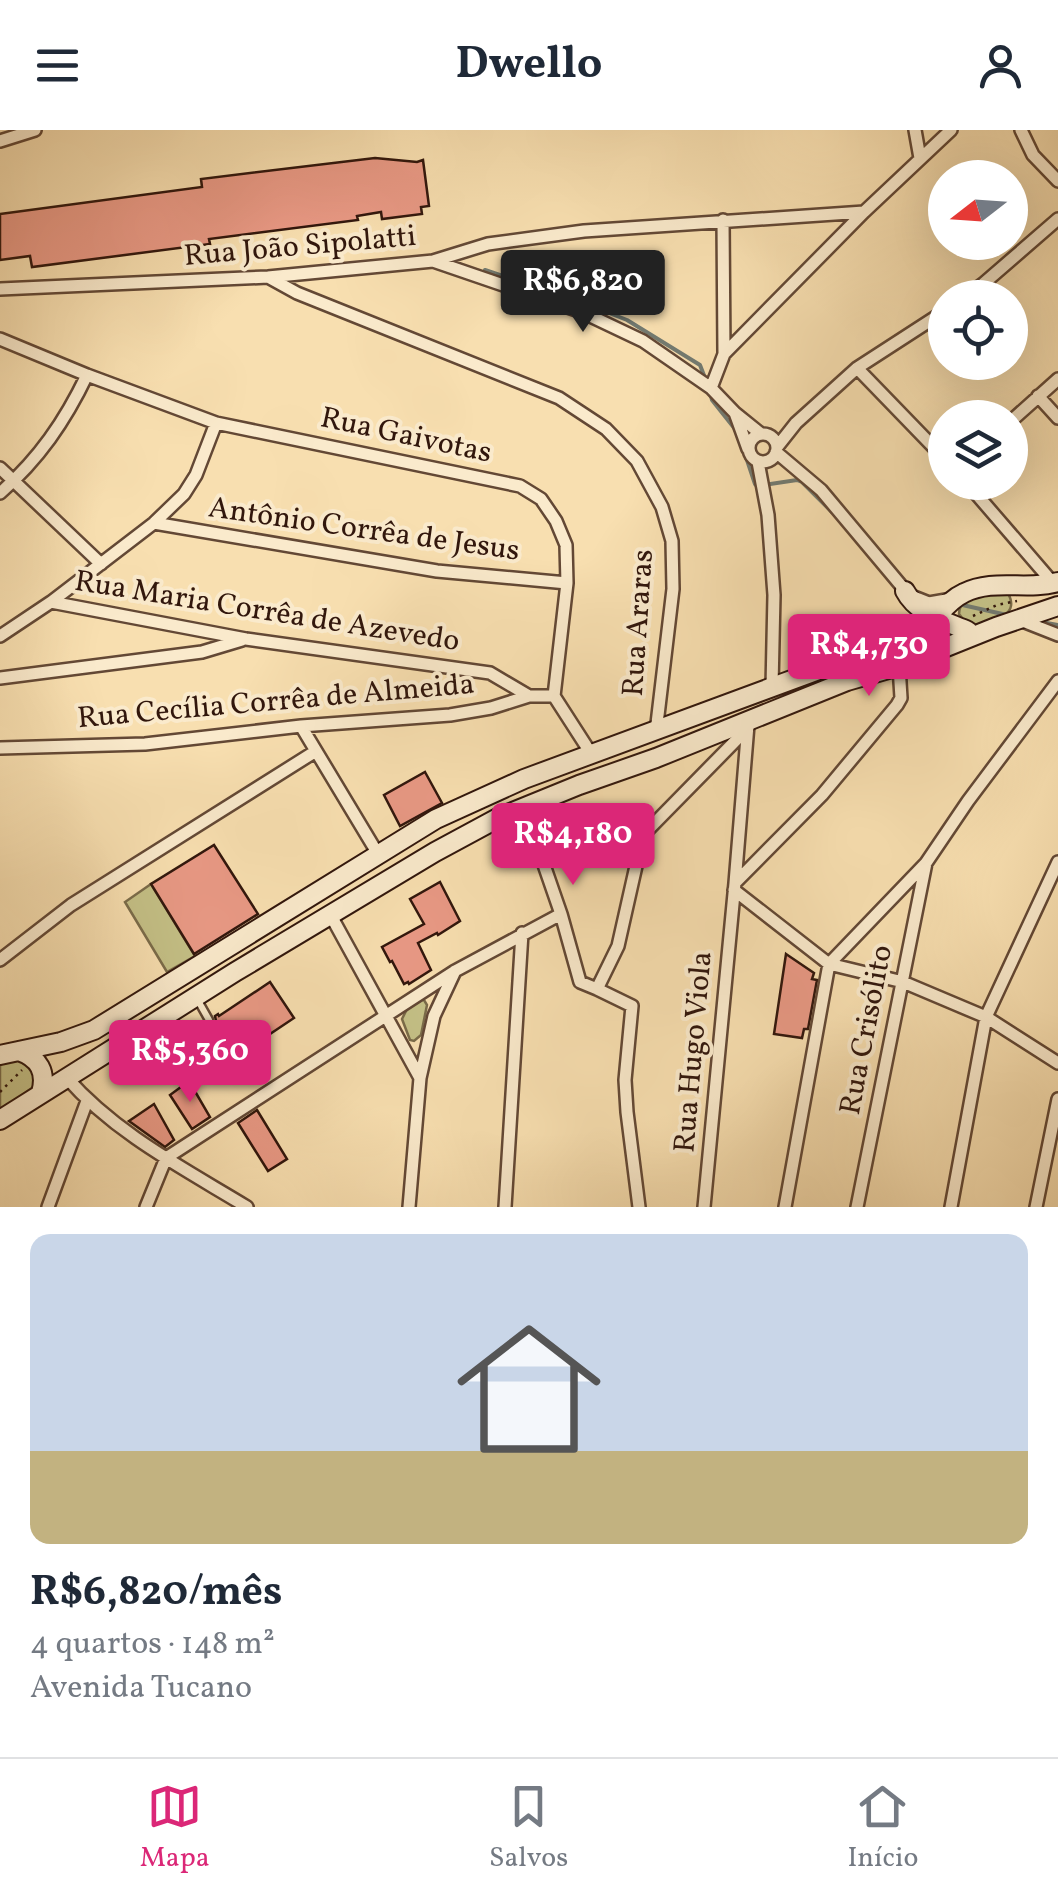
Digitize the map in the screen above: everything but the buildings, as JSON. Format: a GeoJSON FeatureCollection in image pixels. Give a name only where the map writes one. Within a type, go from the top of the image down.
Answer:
{"type":"FeatureCollection","features":[{"type":"Feature","properties":{"kind":"main road"},"geometry":{"type":"LineString","coordinates":[[9,1053],[94,1030],[378,854],[413,828],[478,798],[916,634],[956,598],[975,588],[1056,583]]}},
{"type":"Feature","properties":{"kind":"main road"},"geometry":{"type":"LineString","coordinates":[[1009,584],[1020,601],[1020,619]]}},
{"type":"Feature","properties":{"kind":"main road"},"geometry":{"type":"LineString","coordinates":[[909,597],[937,618],[971,633]]}},
{"type":"Feature","properties":{"kind":"main road"},"geometry":{"type":"LineString","coordinates":[[909,597],[919,620],[916,634]]}},
{"type":"Feature","properties":{"kind":"main road"},"geometry":{"type":"LineString","coordinates":[[956,598],[954,613],[971,633]]}},
{"type":"Feature","properties":{"kind":"main road"},"geometry":{"type":"LineString","coordinates":[[0,1120],[195,996],[478,828],[524,806],[748,724],[847,681],[898,666],[971,633],[1058,606]]}},
{"type":"Feature","properties":{"kind":"main road"},"geometry":{"type":"LineString","coordinates":[[9,1053],[36,1061],[66,1077]]}},
{"type":"Feature","properties":{"kind":"main road"},"geometry":{"type":"LineString","coordinates":[[36,1061],[44,1080],[41,1092]]}},
{"type":"Feature","properties":{"kind":"street"},"geometry":{"type":"LineString","coordinates":[[0,141],[35,130]]}},
{"type":"Feature","properties":{"kind":"street"},"geometry":{"type":"LineString","coordinates":[[915,130],[920,158]]}},
{"type":"Feature","properties":{"kind":"street"},"geometry":{"type":"LineString","coordinates":[[724,354],[951,130]]}},
{"type":"Feature","properties":{"kind":"street"},"geometry":{"type":"LineString","coordinates":[[1020,130],[1033,155],[1058,181]]}},
{"type":"Feature","properties":{"kind":"street","name":"Rua João Sipolatti"},"geometry":{"type":"LineString","coordinates":[[0,289],[268,277],[433,260],[488,244],[584,231],[864,212]]}},
{"type":"Feature","properties":{"kind":"street"},"geometry":{"type":"LineString","coordinates":[[988,280],[1058,219]]}},
{"type":"Feature","properties":{"kind":"street"},"geometry":{"type":"LineString","coordinates":[[711,388],[724,354],[723,220]]}},
{"type":"Feature","properties":{"kind":"street"},"geometry":{"type":"LineString","coordinates":[[433,260],[582,312],[643,341],[772,437],[776,450],[821,490],[909,597],[928,603],[956,598]]}},
{"type":"Feature","properties":{"kind":"street","name":"Rua Araras"},"geometry":{"type":"LineString","coordinates":[[268,277],[298,293],[559,398],[606,429],[637,461],[662,507],[672,541],[673,590],[656,732]]}},
{"type":"Feature","properties":{"kind":"street"},"geometry":{"type":"LineString","coordinates":[[758,462],[769,461],[796,424],[857,368],[928,322]]}},
{"type":"Feature","properties":{"kind":"street","name":"Rua Gaivotas"},"geometry":{"type":"LineString","coordinates":[[0,339],[216,423],[520,486],[541,500],[566,545],[567,583],[554,696]]}},
{"type":"Feature","properties":{"kind":"street"},"geometry":{"type":"LineString","coordinates":[[857,368],[928,441]]}},
{"type":"Feature","properties":{"kind":"street"},"geometry":{"type":"LineString","coordinates":[[0,493],[58,430],[87,375]]}},
{"type":"Feature","properties":{"kind":"street"},"geometry":{"type":"LineString","coordinates":[[1028,405],[1058,379]]}},
{"type":"Feature","properties":{"kind":"street"},"geometry":{"type":"LineString","coordinates":[[1038,396],[1058,418]]}},
{"type":"Feature","properties":{"kind":"street"},"geometry":{"type":"LineString","coordinates":[[735,413],[750,455],[758,462],[768,515],[774,595],[772,687]]}},
{"type":"Feature","properties":{"kind":"street"},"geometry":{"type":"LineString","coordinates":[[0,636],[154,523],[184,494],[196,475],[216,423]]}},
{"type":"Feature","properties":{"kind":"street"},"geometry":{"type":"LineString","coordinates":[[748,449],[751,439],[796,424]]}},
{"type":"Feature","properties":{"kind":"street"},"geometry":{"type":"LineString","coordinates":[[0,468],[100,564]]}},
{"type":"Feature","properties":{"kind":"street"},"geometry":{"type":"LineString","coordinates":[[982,500],[1056,583]]}},
{"type":"Feature","properties":{"kind":"street","name":"Antônio Corrêa de Jesus"},"geometry":{"type":"LineString","coordinates":[[154,523],[438,572],[567,583]]}},
{"type":"Feature","properties":{"kind":"street","name":"Rua Maria Corrêa de Azevedo"},"geometry":{"type":"LineString","coordinates":[[51,602],[246,639],[490,673],[528,696]]}},
{"type":"Feature","properties":{"kind":"street"},"geometry":{"type":"LineString","coordinates":[[1020,619],[1058,635]]}},
{"type":"Feature","properties":{"kind":"street"},"geometry":{"type":"LineString","coordinates":[[0,678],[202,652],[246,639]]}},
{"type":"Feature","properties":{"kind":"street"},"geometry":{"type":"LineString","coordinates":[[898,666],[901,698],[897,706],[822,795],[734,887],[829,964],[903,982],[986,1017],[1058,1063]]}},
{"type":"Feature","properties":{"kind":"street"},"geometry":{"type":"LineString","coordinates":[[785,1207],[829,964],[926,863],[1058,681]]}},
{"type":"Feature","properties":{"kind":"street","name":"Rua Cecília Corrêa de Almeida"},"geometry":{"type":"LineString","coordinates":[[0,748],[145,744],[450,714],[491,708],[528,696],[554,696]]}},
{"type":"Feature","properties":{"kind":"street"},"geometry":{"type":"LineString","coordinates":[[554,696],[592,755]]}},
{"type":"Feature","properties":{"kind":"street"},"geometry":{"type":"LineString","coordinates":[[597,990],[618,946],[643,835],[748,724]]}},
{"type":"Feature","properties":{"kind":"street","name":"Rua Hugo Viola"},"geometry":{"type":"LineString","coordinates":[[704,1207],[748,724]]}},
{"type":"Feature","properties":{"kind":"street"},"geometry":{"type":"LineString","coordinates":[[302,726],[378,854]]}},
{"type":"Feature","properties":{"kind":"street"},"geometry":{"type":"LineString","coordinates":[[0,960],[55,916],[316,752]]}},
{"type":"Feature","properties":{"kind":"street"},"geometry":{"type":"LineString","coordinates":[[524,806],[580,982],[632,1006],[626,1112],[639,1207]]}},
{"type":"Feature","properties":{"kind":"street"},"geometry":{"type":"LineString","coordinates":[[950,1207],[986,1017],[1058,862]]}},
{"type":"Feature","properties":{"kind":"street","name":"Rua Crisólito"},"geometry":{"type":"LineString","coordinates":[[857,1207],[926,863]]}},
{"type":"Feature","properties":{"kind":"street"},"geometry":{"type":"LineString","coordinates":[[330,914],[420,1078]]}},
{"type":"Feature","properties":{"kind":"street"},"geometry":{"type":"LineString","coordinates":[[146,1207],[166,1158],[455,971],[561,914]]}},
{"type":"Feature","properties":{"kind":"street"},"geometry":{"type":"LineString","coordinates":[[505,1207],[522,933]]}},
{"type":"Feature","properties":{"kind":"street"},"geometry":{"type":"LineString","coordinates":[[409,1207],[420,1078],[434,1016],[455,971]]}},
{"type":"Feature","properties":{"kind":"street"},"geometry":{"type":"LineString","coordinates":[[0,1041],[9,1053]]}},
{"type":"Feature","properties":{"kind":"street"},"geometry":{"type":"LineString","coordinates":[[66,1077],[87,1101],[138,1142],[247,1207]]}},
{"type":"Feature","properties":{"kind":"street"},"geometry":{"type":"LineString","coordinates":[[1036,1207],[1058,1099]]}},
{"type":"Feature","properties":{"kind":"street"},"geometry":{"type":"LineString","coordinates":[[48,1207],[87,1101]]}},
{"type":"Feature","properties":{"kind":"lane"},"geometry":{"type":"LineString","coordinates":[[195,996],[209,1020]]}},
{"type":"Feature","properties":{"kind":"shaded area"},"geometry":{"type":"Polygon","coordinates":[[[983,592],[1008,593],[1010,609],[999,618],[971,626],[959,614],[961,605],[983,592]]]}},
{"type":"Feature","properties":{"kind":"shaded area"},"geometry":{"type":"Polygon","coordinates":[[[151,884],[195,956],[167,972],[125,902],[151,884]]]}},
{"type":"Feature","properties":{"kind":"shaded area"},"geometry":{"type":"Polygon","coordinates":[[[420,1000],[427,1005],[421,1035],[414,1041],[410,1040],[402,1019],[408,1007],[420,1000]]]}},
{"type":"Feature","properties":{"kind":"shaded area"},"geometry":{"type":"Polygon","coordinates":[[[20,1060],[33,1066],[36,1085],[0,1111],[0,1062],[20,1060]]]}},
{"type":"Feature","properties":{"kind":"waterway"},"geometry":{"type":"LineString","coordinates":[[485,270],[627,320],[700,365],[705,378]]}},
{"type":"Feature","properties":{"kind":"waterway"},"geometry":{"type":"LineString","coordinates":[[710,392],[735,429]]}},
{"type":"Feature","properties":{"kind":"waterway"},"geometry":{"type":"LineString","coordinates":[[744,451],[757,486],[797,480],[832,512]]}},
{"type":"Feature","properties":{"kind":"waterway"},"geometry":{"type":"LineString","coordinates":[[958,604],[1007,615]]}},
{"type":"Feature","properties":{"kind":"waterway"},"geometry":{"type":"LineString","coordinates":[[1036,621],[1058,625]]}}]}
